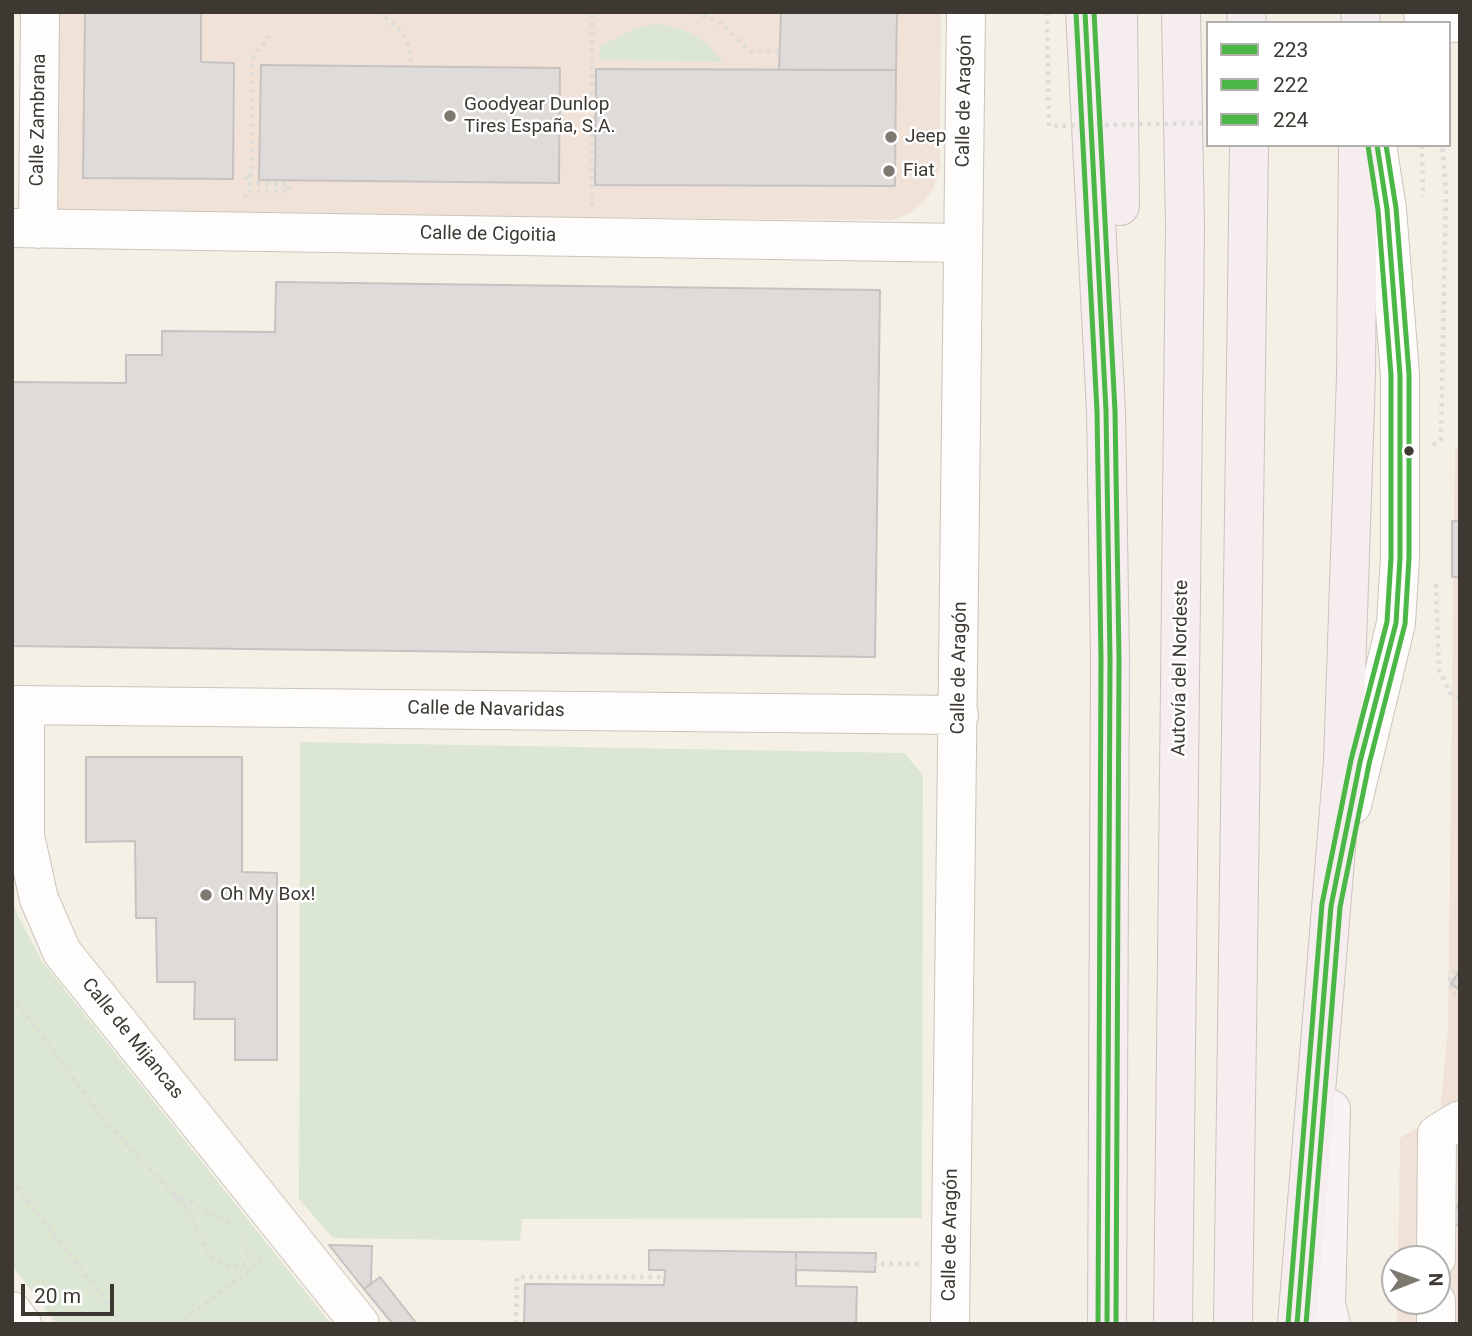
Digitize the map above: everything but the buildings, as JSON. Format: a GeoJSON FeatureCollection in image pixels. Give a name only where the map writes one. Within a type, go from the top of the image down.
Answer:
{"type":"FeatureCollection","features":[{"type":"Feature","properties":{"kind":"highway"},"geometry":{"type":"LineString","coordinates":[[1085,12],[1106,411],[1110,659],[1107,1324]]}},
{"type":"Feature","properties":{"kind":"highway"},"geometry":{"type":"LineString","coordinates":[[1117,1324],[1124,660],[1118,12]]}},
{"type":"Feature","properties":{"kind":"highway","name":"Autovía del Nordeste"},"geometry":{"type":"LineString","coordinates":[[1173,1324],[1185,226],[1181,12]]}},
{"type":"Feature","properties":{"kind":"highway"},"geometry":{"type":"LineString","coordinates":[[1237,1312],[1249,147]]}},
{"type":"Feature","properties":{"kind":"highway"},"geometry":{"type":"LineString","coordinates":[[1297,1324],[1343,762],[1356,376],[1358,147]]}},
{"type":"Feature","properties":{"kind":"main road"},"geometry":{"type":"LineString","coordinates":[[1331,906],[1333,1036],[1326,1305],[1331,1324]]}},
{"type":"Feature","properties":{"kind":"street","name":"Calle de Aragón"},"geometry":{"type":"LineString","coordinates":[[950,1324],[967,12]]}},
{"type":"Feature","properties":{"kind":"street","name":"Calle Zambrana"},"geometry":{"type":"LineString","coordinates":[[25,229],[31,20]]}},
{"type":"Feature","properties":{"kind":"street"},"geometry":{"type":"LineString","coordinates":[[1331,906],[1360,762],[1396,623],[1400,558],[1400,375],[1387,209],[1377,147]]}},
{"type":"Feature","properties":{"kind":"street","name":"Calle de Cigoitia"},"geometry":{"type":"LineString","coordinates":[[25,229],[963,243]]}},
{"type":"Feature","properties":{"kind":"street","name":"Calle de Navaridas"},"geometry":{"type":"LineString","coordinates":[[19,705],[959,715]]}},
{"type":"Feature","properties":{"kind":"street","name":"Calle de Mijancas"},"geometry":{"type":"LineString","coordinates":[[19,705],[25,836],[39,899],[62,952],[359,1324]]}},
{"type":"Feature","properties":{"kind":"street"},"geometry":{"type":"LineString","coordinates":[[1436,1245],[1437,1134],[1460,1120]]}},
{"type":"Feature","properties":{"kind":"street"},"geometry":{"type":"LineString","coordinates":[[1101,1324],[1106,1273]]}},
{"type":"Feature","properties":{"kind":"street"},"geometry":{"type":"LineString","coordinates":[[12,1311],[22,1324]]}},
{"type":"Feature","properties":{"kind":"path"},"geometry":{"type":"LineString","coordinates":[[378,12],[394,24],[411,47],[411,66]]}},
{"type":"Feature","properties":{"kind":"path"},"geometry":{"type":"LineString","coordinates":[[592,12],[592,211]]}},
{"type":"Feature","properties":{"kind":"path"},"geometry":{"type":"LineString","coordinates":[[695,12],[720,23],[750,51],[780,51]]}},
{"type":"Feature","properties":{"kind":"path"},"geometry":{"type":"LineString","coordinates":[[1046,12],[1049,125],[1206,123]]}},
{"type":"Feature","properties":{"kind":"path"},"geometry":{"type":"LineString","coordinates":[[271,34],[252,59],[251,175],[246,174],[246,183],[289,184],[289,191],[246,191],[245,198],[288,198]]}},
{"type":"Feature","properties":{"kind":"path"},"geometry":{"type":"LineString","coordinates":[[1424,451],[1441,439],[1446,191],[1442,147]]}},
{"type":"Feature","properties":{"kind":"path"},"geometry":{"type":"LineString","coordinates":[[1460,963],[1450,979],[1451,991],[1460,997]]}},
{"type":"Feature","properties":{"kind":"path"},"geometry":{"type":"LineString","coordinates":[[12,995],[108,1125],[194,1220],[208,1255],[229,1267],[244,1264],[249,1247],[234,1225],[174,1195]]}},
{"type":"Feature","properties":{"kind":"path"},"geometry":{"type":"LineString","coordinates":[[12,1180],[123,1324]]}},
{"type":"Feature","properties":{"kind":"path"},"geometry":{"type":"LineString","coordinates":[[178,1324],[291,1239]]}},
{"type":"Feature","properties":{"kind":"path"},"geometry":{"type":"LineString","coordinates":[[796,1263],[920,1264]]}},
{"type":"Feature","properties":{"kind":"path"},"geometry":{"type":"LineString","coordinates":[[516,1324],[517,1277],[664,1277]]}},
{"type":"Feature","properties":{"kind":"shaded area"},"geometry":{"type":"Polygon","coordinates":[[[53,12],[941,12],[940,168],[934,187],[925,200],[910,213],[892,220],[54,213],[53,12]]]}},
{"type":"Feature","properties":{"kind":"shaded area"},"geometry":{"type":"Polygon","coordinates":[[[1455,448],[1460,448],[1460,1324],[1397,1324],[1397,1315],[1451,1315],[1451,1245],[1398,1245],[1400,1138],[1440,1114],[1448,1028],[1455,448]]]}},
{"type":"Feature","properties":{"kind":"green space"},"geometry":{"type":"Polygon","coordinates":[[[657,24],[677,28],[702,40],[723,62],[599,60],[600,46],[636,28],[657,24]]]}},
{"type":"Feature","properties":{"kind":"green space"},"geometry":{"type":"Polygon","coordinates":[[[300,742],[904,753],[923,775],[922,1218],[522,1219],[520,1241],[333,1238],[299,1199],[300,742]]]}},
{"type":"Feature","properties":{"kind":"green space"},"geometry":{"type":"Polygon","coordinates":[[[12,898],[17,914],[42,961],[331,1324],[57,1324],[12,1266],[12,898]]]}},
{"type":"Feature","properties":{"kind":"transit line","name":"222"},"geometry":{"type":"LineString","coordinates":[[1076,12],[1097,411],[1101,659],[1098,1324]]}},
{"type":"Feature","properties":{"kind":"transit line","name":"223"},"geometry":{"type":"LineString","coordinates":[[1085,12],[1106,411],[1110,659],[1107,1324]]}},
{"type":"Feature","properties":{"kind":"transit line","name":"224"},"geometry":{"type":"LineString","coordinates":[[1094,12],[1115,411],[1119,659],[1116,1324]]}},
{"type":"Feature","properties":{"kind":"transit line","name":"224"},"geometry":{"type":"LineString","coordinates":[[1288,1323],[1322,904],[1351,760],[1387,622],[1391,558],[1391,375],[1378,210],[1368,147]]}},
{"type":"Feature","properties":{"kind":"transit line","name":"223"},"geometry":{"type":"LineString","coordinates":[[1297,1324],[1331,906],[1360,762],[1396,623],[1400,558],[1400,375],[1387,209],[1377,147]]}},
{"type":"Feature","properties":{"kind":"transit line","name":"222"},"geometry":{"type":"LineString","coordinates":[[1306,1324],[1340,907],[1369,764],[1405,624],[1409,558],[1409,374],[1396,208],[1386,147]]}},
{"type":"Feature","properties":{"kind":"place","name":"Goodyear Dunlop Tires España, S.A."},"geometry":{"type":"Point","coordinates":[450,116]}},
{"type":"Feature","properties":{"kind":"place","name":"Jeep"},"geometry":{"type":"Point","coordinates":[891,137]}},
{"type":"Feature","properties":{"kind":"place","name":"Fiat"},"geometry":{"type":"Point","coordinates":[889,171]}},
{"type":"Feature","properties":{"kind":"place","name":"Oh My Box!"},"geometry":{"type":"Point","coordinates":[206,895]}}]}
